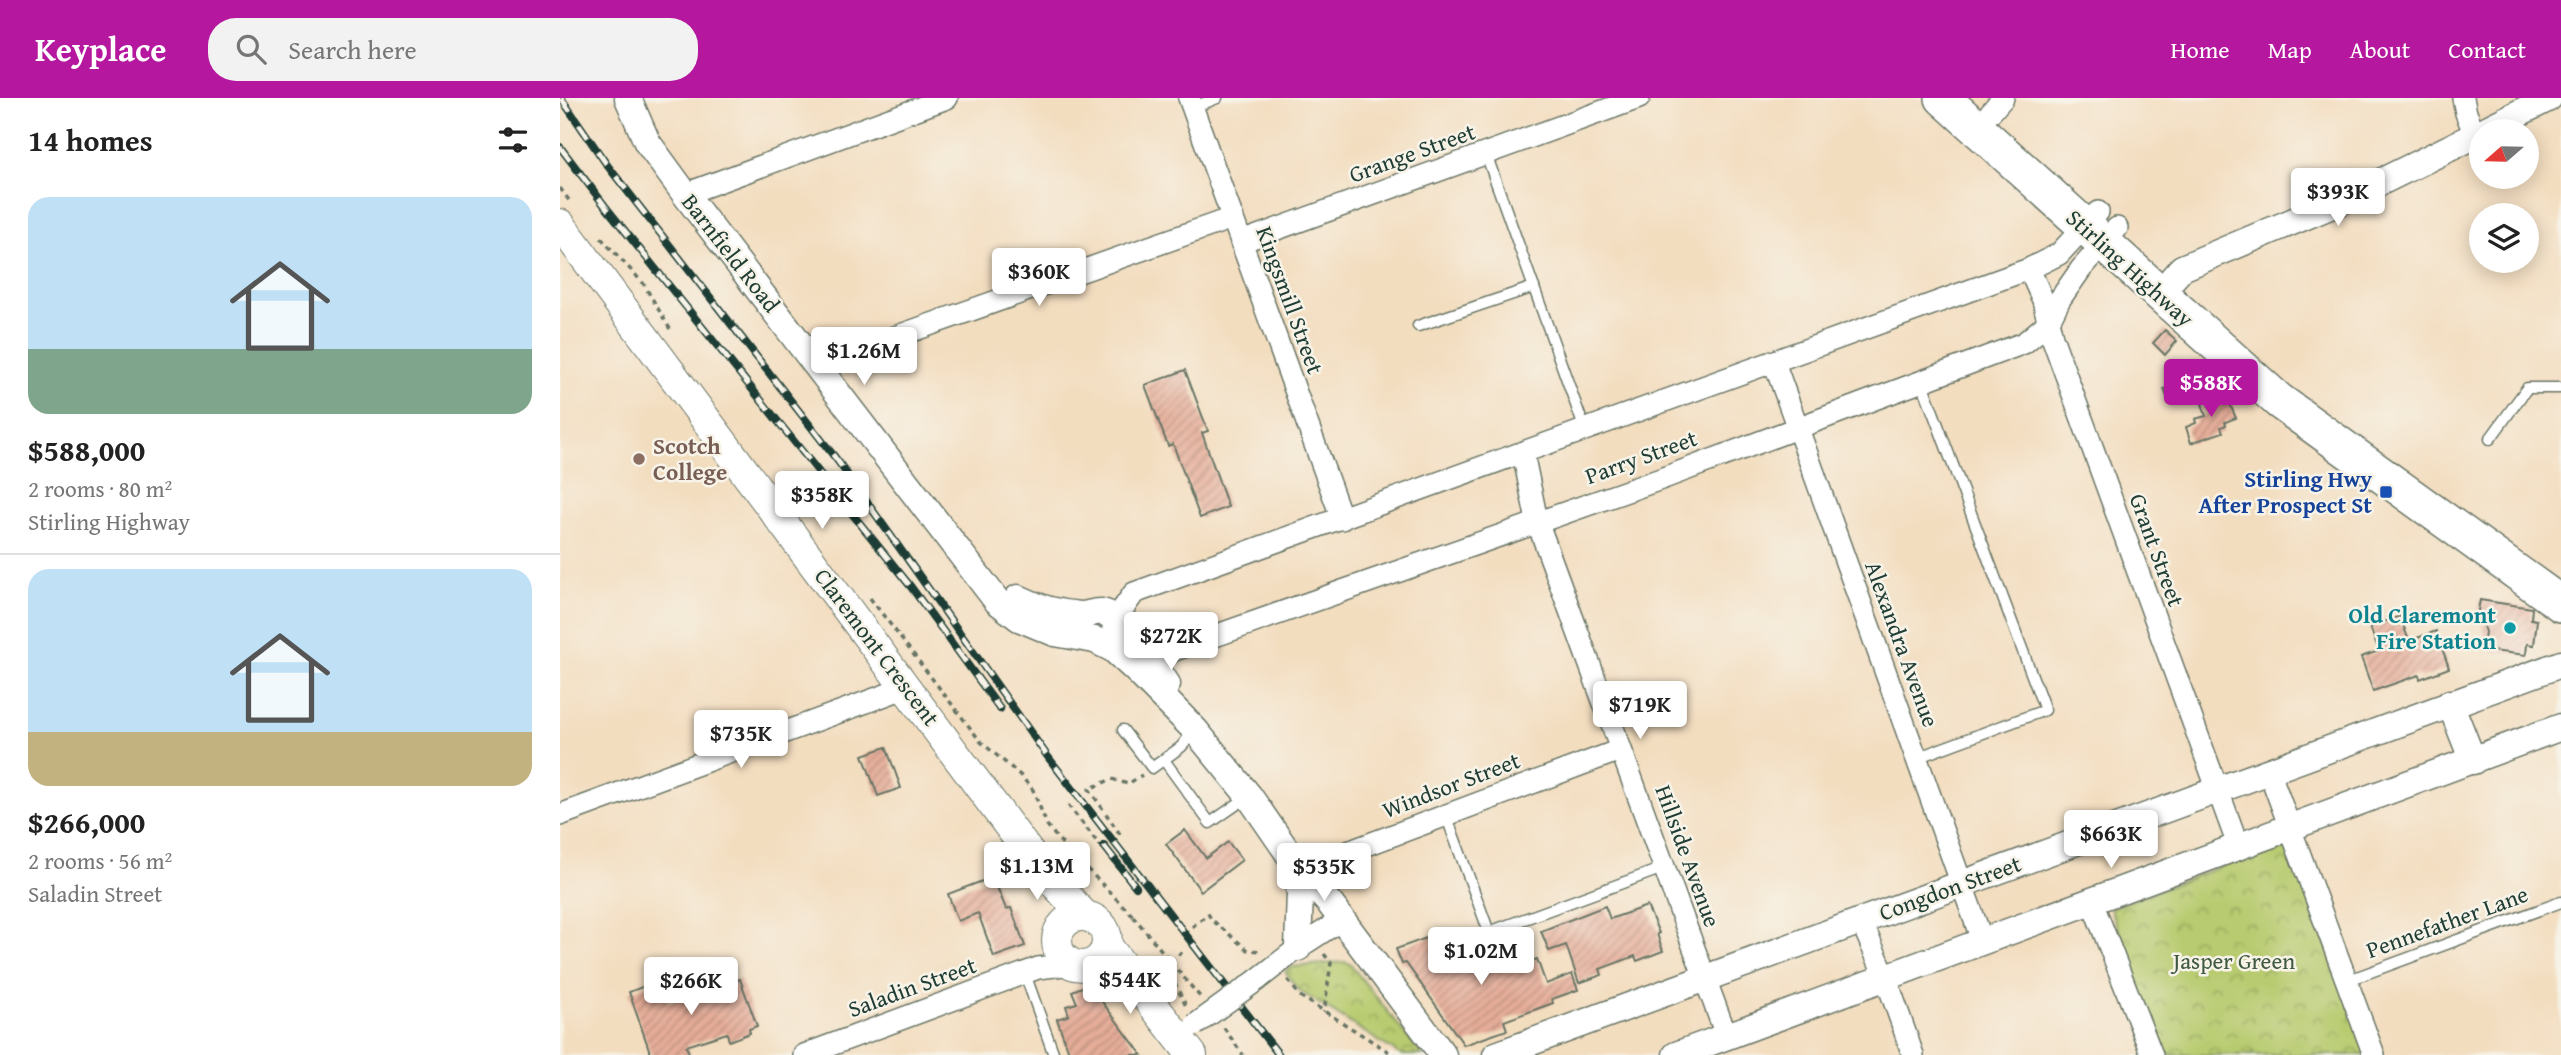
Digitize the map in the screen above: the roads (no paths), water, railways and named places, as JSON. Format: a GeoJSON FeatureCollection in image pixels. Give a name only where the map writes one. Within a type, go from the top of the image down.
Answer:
{"type":"FeatureCollection","features":[{"type":"Feature","properties":{"kind":"highway","name":"Stirling Highway"},"geometry":{"type":"LineString","coordinates":[[1943,98],[2101,228],[2173,278],[2306,396],[2561,581]]}},
{"type":"Feature","properties":{"kind":"highway","name":"Stirling Highway"},"geometry":{"type":"LineString","coordinates":[[1989,103],[2101,228],[2279,401],[2561,604]]}},
{"type":"Feature","properties":{"kind":"main road","name":"Claremont Crescent"},"geometry":{"type":"LineString","coordinates":[[569,218],[1076,918],[1092,918],[1105,929],[1066,961],[1182,1039]]}},
{"type":"Feature","properties":{"kind":"main road"},"geometry":{"type":"LineString","coordinates":[[1066,961],[1058,933],[1076,918]]}},
{"type":"Feature","properties":{"kind":"street","name":"Barnfield Road"},"geometry":{"type":"LineString","coordinates":[[628,98],[647,142],[685,194],[997,601],[1018,618],[1055,633],[1095,640],[1113,649]]}},
{"type":"Feature","properties":{"kind":"street","name":"Barnfield Road"},"geometry":{"type":"LineString","coordinates":[[641,98],[647,117],[696,190],[985,564],[1008,590],[1019,599],[1045,610],[1109,616]]}},
{"type":"Feature","properties":{"kind":"street"},"geometry":{"type":"LineString","coordinates":[[696,190],[947,98]]}},
{"type":"Feature","properties":{"kind":"street","name":"Grange Street"},"geometry":{"type":"LineString","coordinates":[[1241,242],[1639,98]]}},
{"type":"Feature","properties":{"kind":"street"},"geometry":{"type":"LineString","coordinates":[[2463,98],[2470,119]]}},
{"type":"Feature","properties":{"kind":"street"},"geometry":{"type":"LineString","coordinates":[[2508,119],[2549,98]]}},
{"type":"Feature","properties":{"kind":"street","name":"Kingsmill Street"},"geometry":{"type":"LineString","coordinates":[[1191,103],[1342,519]]}},
{"type":"Feature","properties":{"kind":"street"},"geometry":{"type":"LineString","coordinates":[[2173,278],[2182,268],[2344,200],[2469,138]]}},
{"type":"Feature","properties":{"kind":"street"},"geometry":{"type":"LineString","coordinates":[[831,364],[861,349],[1233,218]]}},
{"type":"Feature","properties":{"kind":"street","name":"Parry Street"},"geometry":{"type":"LineString","coordinates":[[1109,616],[1108,611],[1134,593],[2029,270],[2101,228]]}},
{"type":"Feature","properties":{"kind":"street","name":"Parry Street"},"geometry":{"type":"LineString","coordinates":[[1145,667],[1172,651],[1661,479],[2024,343],[2048,323],[2081,269],[2101,228]]}},
{"type":"Feature","properties":{"kind":"street","name":"Grant Street"},"geometry":{"type":"LineString","coordinates":[[2029,270],[2043,300],[2048,323],[2239,848]]}},
{"type":"Feature","properties":{"kind":"street","name":"Alexandra Avenue"},"geometry":{"type":"LineString","coordinates":[[1774,362],[1983,943]]}},
{"type":"Feature","properties":{"kind":"street","name":"Hillside Avenue"},"geometry":{"type":"LineString","coordinates":[[1523,453],[1537,521],[1727,1038]]}},
{"type":"Feature","properties":{"kind":"street"},"geometry":{"type":"LineString","coordinates":[[1109,616],[1113,623],[1113,649],[1145,667]]}},
{"type":"Feature","properties":{"kind":"street"},"geometry":{"type":"LineString","coordinates":[[1109,616],[1145,667],[1249,796],[1298,866],[1443,1055]]}},
{"type":"Feature","properties":{"kind":"street","name":"Congdon Street"},"geometry":{"type":"LineString","coordinates":[[1496,1055],[2561,664]]}},
{"type":"Feature","properties":{"kind":"street"},"geometry":{"type":"LineString","coordinates":[[560,815],[907,687]]}},
{"type":"Feature","properties":{"kind":"street"},"geometry":{"type":"LineString","coordinates":[[2450,703],[2473,761]]}},
{"type":"Feature","properties":{"kind":"street"},"geometry":{"type":"LineString","coordinates":[[1676,1055],[2561,727]]}},
{"type":"Feature","properties":{"kind":"street","name":"Windsor Street"},"geometry":{"type":"LineString","coordinates":[[1298,866],[1446,815],[1620,750]]}},
{"type":"Feature","properties":{"kind":"street"},"geometry":{"type":"LineString","coordinates":[[2269,771],[2374,1055]]}},
{"type":"Feature","properties":{"kind":"street"},"geometry":{"type":"LineString","coordinates":[[1298,866],[1306,944]]}},
{"type":"Feature","properties":{"kind":"street"},"geometry":{"type":"LineString","coordinates":[[2092,902],[2152,1055]]}},
{"type":"Feature","properties":{"kind":"street"},"geometry":{"type":"LineString","coordinates":[[1306,944],[1307,932],[1336,913]]}},
{"type":"Feature","properties":{"kind":"street"},"geometry":{"type":"LineString","coordinates":[[1861,921],[1886,978],[1913,1055]]}},
{"type":"Feature","properties":{"kind":"street"},"geometry":{"type":"LineString","coordinates":[[1182,1039],[1306,944]]}},
{"type":"Feature","properties":{"kind":"street","name":"Saladin Street"},"geometry":{"type":"LineString","coordinates":[[804,1055],[1066,961]]}},
{"type":"Feature","properties":{"kind":"lane"},"geometry":{"type":"LineString","coordinates":[[1191,103],[1217,98]]}},
{"type":"Feature","properties":{"kind":"lane"},"geometry":{"type":"LineString","coordinates":[[1486,154],[1585,430]]}},
{"type":"Feature","properties":{"kind":"lane"},"geometry":{"type":"LineString","coordinates":[[1418,326],[1534,287]]}},
{"type":"Feature","properties":{"kind":"lane"},"geometry":{"type":"LineString","coordinates":[[1916,758],[2045,710],[1921,380]]}},
{"type":"Feature","properties":{"kind":"lane"},"geometry":{"type":"LineString","coordinates":[[2490,439],[2528,388],[2561,388]]}},
{"type":"Feature","properties":{"kind":"lane"},"geometry":{"type":"LineString","coordinates":[[1123,730],[1152,768],[1181,747],[1195,730]]}},
{"type":"Feature","properties":{"kind":"lane"},"geometry":{"type":"LineString","coordinates":[[1164,760],[1210,823],[1249,796]]}},
{"type":"Feature","properties":{"kind":"lane"},"geometry":{"type":"LineString","coordinates":[[1446,815],[1489,932],[1664,868]]}},
{"type":"Feature","properties":{"kind":"lane","name":"Pennefather Lane"},"geometry":{"type":"LineString","coordinates":[[2347,981],[2560,904]]}},
{"type":"Feature","properties":{"kind":"lane"},"geometry":{"type":"LineString","coordinates":[[1054,1055],[1066,961]]}},
{"type":"Feature","properties":{"kind":"railway"},"geometry":{"type":"LineString","coordinates":[[561,98],[607,165],[837,460],[1048,757],[1279,1055]]}},
{"type":"Feature","properties":{"kind":"railway"},"geometry":{"type":"LineString","coordinates":[[560,147],[911,587],[1000,709]]}},
{"type":"Feature","properties":{"kind":"railway"},"geometry":{"type":"LineString","coordinates":[[1104,846],[1136,887]]}},
{"type":"Feature","properties":{"kind":"place","name":"Scotch College"},"geometry":{"type":"Point","coordinates":[639,459]}},
{"type":"Feature","properties":{"kind":"place","name":"Stirling Hwy After Prospect St"},"geometry":{"type":"Point","coordinates":[2386,492]}},
{"type":"Feature","properties":{"kind":"place","name":"Old Claremont Fire Station"},"geometry":{"type":"Point","coordinates":[2510,628]}},
{"type":"Feature","properties":{"kind":"park label","name":"Jasper Green"},"geometry":{"type":"Point","coordinates":[2234,961]}}]}
